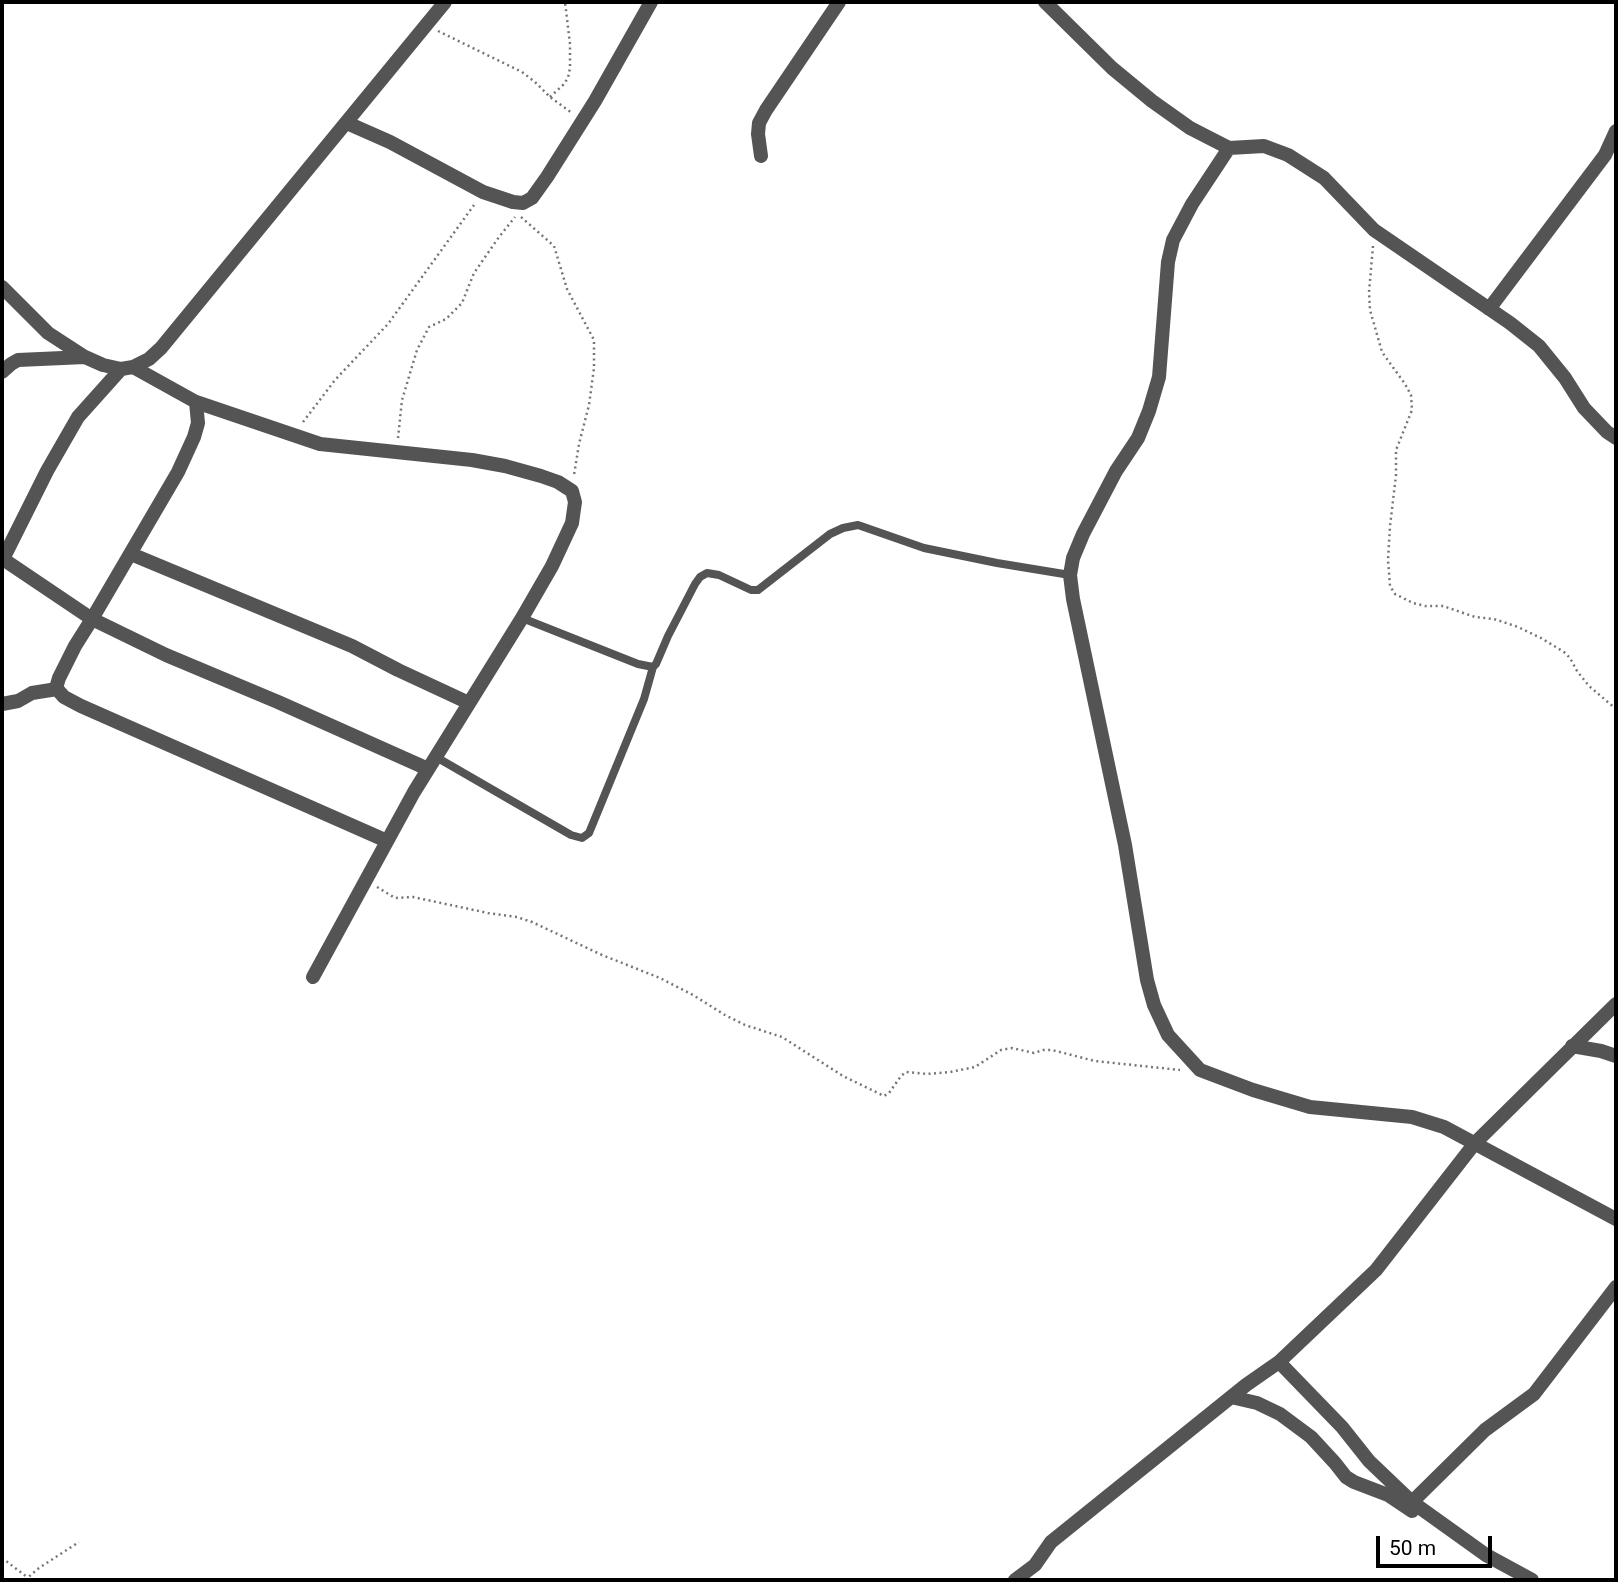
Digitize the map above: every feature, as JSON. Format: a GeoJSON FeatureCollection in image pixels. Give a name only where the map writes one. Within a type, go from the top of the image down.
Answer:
{"type":"FeatureCollection","features":[{"type":"Feature","properties":{"kind":"street"},"geometry":{"type":"LineString","coordinates":[[432,763],[166,654],[92,619],[2,560],[78,417],[127,368],[149,359],[161,348],[444,2]]}},
{"type":"Feature","properties":{"kind":"street"},"geometry":{"type":"LineString","coordinates":[[347,123],[401,148],[483,192],[513,202],[523,202],[532,198],[582,121],[651,2]]}},
{"type":"Feature","properties":{"kind":"street"},"geometry":{"type":"LineString","coordinates":[[761,156],[759,123],[839,2]]}},
{"type":"Feature","properties":{"kind":"street"},"geometry":{"type":"LineString","coordinates":[[1045,2],[1112,68],[1190,128],[1229,148],[1264,146],[1288,155],[1324,178],[1374,230],[1539,346],[1565,378],[1584,408],[1616,438]]}},
{"type":"Feature","properties":{"kind":"street"},"geometry":{"type":"LineString","coordinates":[[1489,309],[1605,155],[1616,131]]}},
{"type":"Feature","properties":{"kind":"street"},"geometry":{"type":"LineString","coordinates":[[1229,148],[1192,204],[1173,240],[1168,262],[1159,377],[1149,411],[1138,438],[1116,471],[1083,534],[1073,558],[1070,575],[1125,845],[1147,980],[1154,1005],[1168,1035],[1200,1070],[1310,1107],[1412,1117],[1444,1127],[1616,1219]]}},
{"type":"Feature","properties":{"kind":"street"},"geometry":{"type":"LineString","coordinates":[[2,288],[48,333],[85,357],[103,365],[127,368],[196,401],[320,444],[505,466],[558,482],[572,491],[575,502],[572,523],[552,566],[432,763],[313,977]]}},
{"type":"Feature","properties":{"kind":"street"},"geometry":{"type":"LineString","coordinates":[[2,372],[18,360],[85,357]]}},
{"type":"Feature","properties":{"kind":"street"},"geometry":{"type":"LineString","coordinates":[[196,401],[198,423],[178,472],[75,646],[56,685],[57,689],[64,697],[81,706],[387,841]]}},
{"type":"Feature","properties":{"kind":"street"},"geometry":{"type":"LineString","coordinates":[[131,554],[352,646],[469,703]]}},
{"type":"Feature","properties":{"kind":"street"},"geometry":{"type":"LineString","coordinates":[[2,704],[20,700],[32,693],[57,689]]}},
{"type":"Feature","properties":{"kind":"street"},"geometry":{"type":"LineString","coordinates":[[1015,1580],[1035,1565],[1051,1542],[1231,1397],[1279,1362],[1376,1270],[1475,1143],[1616,1004]]}},
{"type":"Feature","properties":{"kind":"street"},"geometry":{"type":"LineString","coordinates":[[1573,1046],[1616,1056]]}},
{"type":"Feature","properties":{"kind":"street"},"geometry":{"type":"LineString","coordinates":[[1412,1502],[1485,1430],[1534,1394],[1616,1287]]}},
{"type":"Feature","properties":{"kind":"street"},"geometry":{"type":"LineString","coordinates":[[1279,1362],[1342,1427],[1369,1461],[1412,1502],[1486,1555]]}},
{"type":"Feature","properties":{"kind":"street"},"geometry":{"type":"LineString","coordinates":[[1231,1397],[1257,1403],[1280,1414],[1311,1437],[1346,1477],[1388,1495],[1452,1539],[1531,1580]]}},
{"type":"Feature","properties":{"kind":"lane"},"geometry":{"type":"LineString","coordinates":[[432,763],[571,835],[582,838],[590,833],[644,699],[653,667],[695,584],[707,573],[719,575],[751,590],[758,590],[830,534],[858,525],[924,548],[1070,575]]}},
{"type":"Feature","properties":{"kind":"lane"},"geometry":{"type":"LineString","coordinates":[[522,618],[638,664],[653,667]]}},
{"type":"Feature","properties":{"kind":"path"},"geometry":{"type":"LineString","coordinates":[[550,97],[568,78],[570,68],[565,2]]}},
{"type":"Feature","properties":{"kind":"path"},"geometry":{"type":"LineString","coordinates":[[426,25],[522,72],[582,121]]}},
{"type":"Feature","properties":{"kind":"path"},"geometry":{"type":"LineString","coordinates":[[292,435],[335,380],[388,324],[483,192]]}},
{"type":"Feature","properties":{"kind":"path"},"geometry":{"type":"LineString","coordinates":[[397,452],[402,400],[417,350],[429,327],[446,319],[462,303],[474,273],[517,214],[554,246],[567,289],[594,340],[594,368],[589,405],[579,444],[572,491]]}},
{"type":"Feature","properties":{"kind":"path"},"geometry":{"type":"LineString","coordinates":[[1374,230],[1370,310],[1382,352],[1405,384],[1412,410],[1396,450],[1388,560],[1390,586],[1395,594],[1413,603],[1443,606],[1475,617],[1494,618],[1541,638],[1564,652],[1589,686],[1616,709]]}},
{"type":"Feature","properties":{"kind":"path"},"geometry":{"type":"LineString","coordinates":[[369,876],[383,892],[395,898],[413,897],[532,922],[601,955],[660,978],[745,1026],[782,1037],[843,1076],[884,1096],[906,1072],[927,1074],[975,1067],[1001,1050],[1012,1048],[1034,1053],[1052,1050],[1095,1061],[1200,1070]]}},
{"type":"Feature","properties":{"kind":"path"},"geometry":{"type":"LineString","coordinates":[[2,1558],[27,1579],[39,1567],[79,1542]]}}]}
